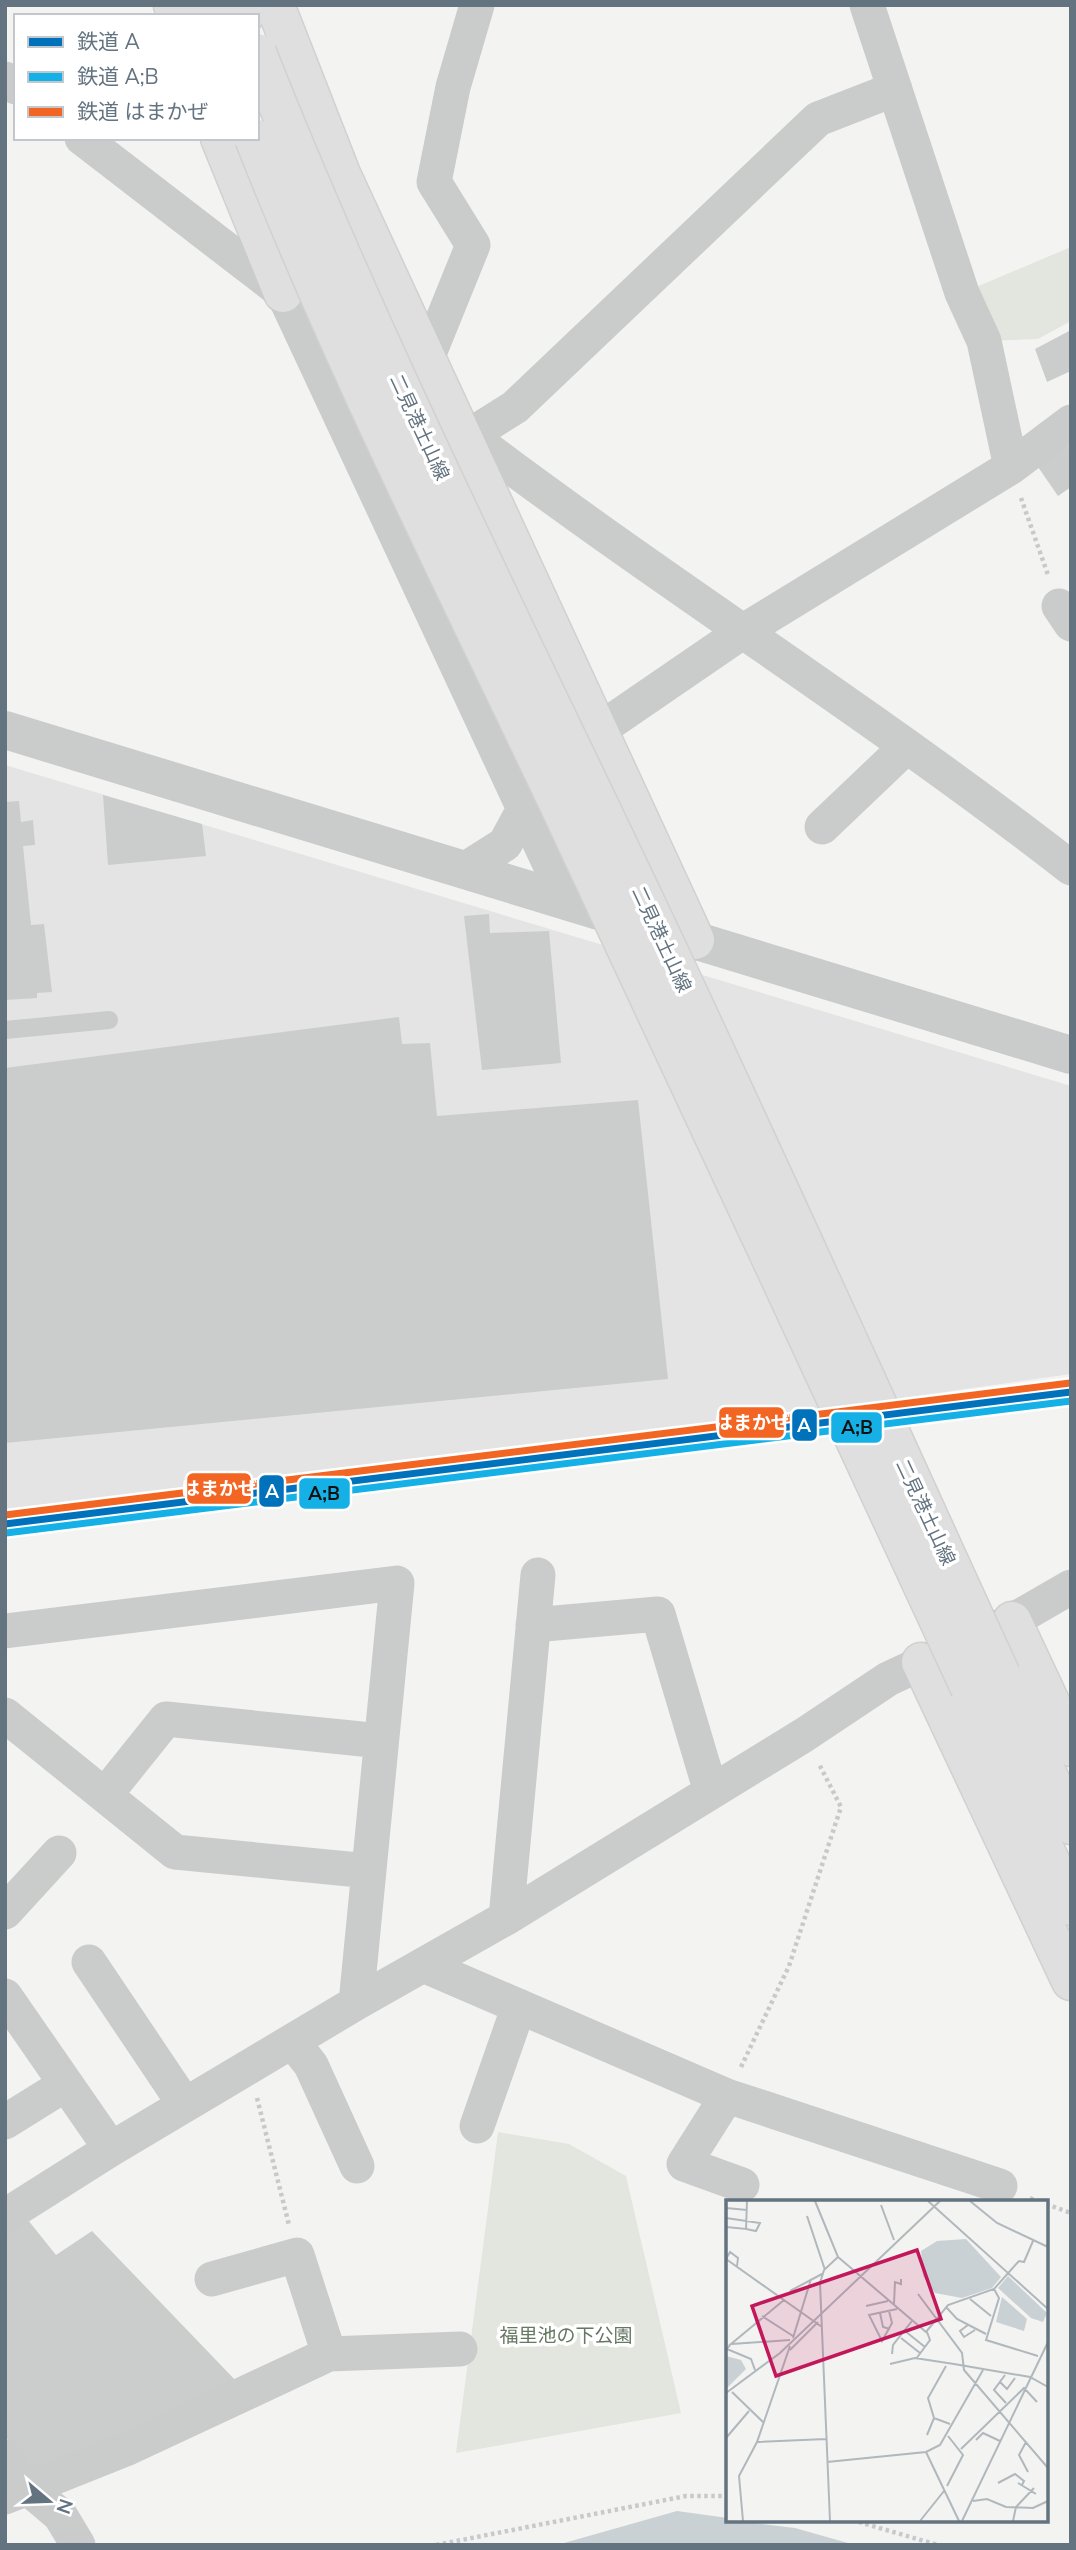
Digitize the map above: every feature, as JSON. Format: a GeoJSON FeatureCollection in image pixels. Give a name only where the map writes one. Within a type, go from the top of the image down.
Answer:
{"type":"FeatureCollection","features":[{"type":"Feature","properties":{"kind":"main road"},"geometry":{"type":"LineString","coordinates":[[275,5],[341,174],[426,361],[463,431],[695,940]]}},
{"type":"Feature","properties":{"kind":"main road","name":"二見港土山線"},"geometry":{"type":"LineString","coordinates":[[259,57],[301,164],[427,442],[657,926],[985,1681],[1071,1906]]}},
{"type":"Feature","properties":{"kind":"main road"},"geometry":{"type":"LineString","coordinates":[[221,140],[283,293]]}},
{"type":"Feature","properties":{"kind":"main road","name":"二見港土山線"},"geometry":{"type":"LineString","coordinates":[[255,140],[313,282],[369,404],[627,950],[985,1681],[1071,1825]]}},
{"type":"Feature","properties":{"kind":"main road"},"geometry":{"type":"LineString","coordinates":[[1012,1621],[1071,1747]]}},
{"type":"Feature","properties":{"kind":"main road"},"geometry":{"type":"LineString","coordinates":[[921,1662],[1071,1980]]}},
{"type":"Feature","properties":{"kind":"street"},"geometry":{"type":"LineString","coordinates":[[426,361],[473,245],[434,182],[453,87],[477,5]]}},
{"type":"Feature","properties":{"kind":"street"},"geometry":{"type":"LineString","coordinates":[[867,5],[962,293],[984,341],[1011,467]]}},
{"type":"Feature","properties":{"kind":"street"},"geometry":{"type":"LineString","coordinates":[[463,431],[515,407],[818,119],[895,89]]}},
{"type":"Feature","properties":{"kind":"street"},"geometry":{"type":"LineString","coordinates":[[85,140],[544,492],[996,809],[1071,867]]}},
{"type":"Feature","properties":{"kind":"street"},"geometry":{"type":"LineString","coordinates":[[283,293],[568,903]]}},
{"type":"Feature","properties":{"kind":"street"},"geometry":{"type":"LineString","coordinates":[[464,870],[505,844],[525,807],[599,730],[742,632],[1011,467],[1071,422]]}},
{"type":"Feature","properties":{"kind":"street"},"geometry":{"type":"LineString","coordinates":[[5,730],[1071,1055]]}},
{"type":"Feature","properties":{"kind":"street"},"geometry":{"type":"LineString","coordinates":[[822,827],[906,747]]}},
{"type":"Feature","properties":{"kind":"street"},"geometry":{"type":"LineString","coordinates":[[506,1917],[538,1575]]}},
{"type":"Feature","properties":{"kind":"street"},"geometry":{"type":"LineString","coordinates":[[5,1631],[397,1583],[356,2003]]}},
{"type":"Feature","properties":{"kind":"street"},"geometry":{"type":"LineString","coordinates":[[5,2216],[111,2149],[506,1917],[804,1735],[888,1679],[1012,1621],[1071,1587]]}},
{"type":"Feature","properties":{"kind":"street"},"geometry":{"type":"LineString","coordinates":[[533,1625],[658,1614],[711,1792]]}},
{"type":"Feature","properties":{"kind":"street"},"geometry":{"type":"LineString","coordinates":[[105,1795],[166,1719],[381,1741]]}},
{"type":"Feature","properties":{"kind":"street"},"geometry":{"type":"LineString","coordinates":[[12,1733],[105,1795],[175,1852],[369,1871]]}},
{"type":"Feature","properties":{"kind":"street"},"geometry":{"type":"LineString","coordinates":[[5,1912],[59,1853]]}},
{"type":"Feature","properties":{"kind":"street"},"geometry":{"type":"LineString","coordinates":[[89,1962],[185,2105]]}},
{"type":"Feature","properties":{"kind":"street"},"geometry":{"type":"LineString","coordinates":[[423,1965],[727,2095],[1000,2186]]}},
{"type":"Feature","properties":{"kind":"street"},"geometry":{"type":"LineString","coordinates":[[5,1996],[111,2149]]}},
{"type":"Feature","properties":{"kind":"street"},"geometry":{"type":"LineString","coordinates":[[477,2126],[519,2006]]}},
{"type":"Feature","properties":{"kind":"street"},"geometry":{"type":"LineString","coordinates":[[292,2041],[311,2065],[357,2166]]}},
{"type":"Feature","properties":{"kind":"street"},"geometry":{"type":"LineString","coordinates":[[5,2122],[66,2084]]}},
{"type":"Feature","properties":{"kind":"street"},"geometry":{"type":"LineString","coordinates":[[727,2095],[684,2164],[742,2185]]}},
{"type":"Feature","properties":{"kind":"street"},"geometry":{"type":"LineString","coordinates":[[212,2279],[297,2255],[329,2354]]}},
{"type":"Feature","properties":{"kind":"street"},"geometry":{"type":"LineString","coordinates":[[16,2492],[128,2448],[329,2354],[460,2349]]}},
{"type":"Feature","properties":{"kind":"street"},"geometry":{"type":"LineString","coordinates":[[5,2457],[16,2492],[60,2515],[78,2545]]}},
{"type":"Feature","properties":{"kind":"lane"},"geometry":{"type":"LineString","coordinates":[[5,1030],[109,1020]]}},
{"type":"Feature","properties":{"kind":"path"},"geometry":{"type":"LineString","coordinates":[[1011,467],[1067,612]]}},
{"type":"Feature","properties":{"kind":"path"},"geometry":{"type":"LineString","coordinates":[[727,2095],[789,1966],[841,1807],[804,1735]]}},
{"type":"Feature","properties":{"kind":"path"},"geometry":{"type":"LineString","coordinates":[[249,2067],[297,2255]]}},
{"type":"Feature","properties":{"kind":"path"},"geometry":{"type":"LineString","coordinates":[[1048,2205],[1071,2213]]}},
{"type":"Feature","properties":{"kind":"path"},"geometry":{"type":"LineString","coordinates":[[436,2545],[686,2496],[726,2496]]}},
{"type":"Feature","properties":{"kind":"path"},"geometry":{"type":"LineString","coordinates":[[859,2522],[938,2545]]}},
{"type":"Feature","properties":{"kind":"shaded area"},"geometry":{"type":"Polygon","coordinates":[[[5,765],[1071,1086],[1071,1374],[602,1441],[5,1509],[5,765]]]}},
{"type":"Feature","properties":{"kind":"shaded area"},"geometry":{"type":"Polygon","coordinates":[[[677,2511],[726,2518],[726,2522],[795,2528],[855,2545],[557,2545],[677,2511]]]}},
{"type":"Feature","properties":{"kind":"green space"},"geometry":{"type":"Polygon","coordinates":[[[1071,247],[1071,321],[1038,339],[984,341],[962,293],[1071,247]]]}},
{"type":"Feature","properties":{"kind":"green space","name":"福里池の下公園"},"geometry":{"type":"Polygon","coordinates":[[[498,2132],[569,2144],[626,2176],[681,2413],[456,2453],[498,2132]]]}},
{"type":"Feature","properties":{"kind":"building"},"geometry":{"type":"Polygon","coordinates":[[[1071,330],[1071,371],[1047,382],[1035,349],[1071,330]]]}},
{"type":"Feature","properties":{"kind":"building"},"geometry":{"type":"Polygon","coordinates":[[[1071,444],[1071,487],[1058,496],[1038,467],[1071,444]]]}},
{"type":"Feature","properties":{"kind":"building"},"geometry":{"type":"Polygon","coordinates":[[[103,795],[202,824],[206,856],[108,865],[103,795]]]}},
{"type":"Feature","properties":{"kind":"building"},"geometry":{"type":"Polygon","coordinates":[[[19,801],[21,822],[33,820],[35,845],[23,846],[31,925],[44,924],[52,992],[37,993],[37,998],[5,1000],[5,802],[19,801]]]}},
{"type":"Feature","properties":{"kind":"building"},"geometry":{"type":"Polygon","coordinates":[[[489,914],[490,933],[549,931],[561,1063],[482,1070],[464,916],[489,914]]]}},
{"type":"Feature","properties":{"kind":"building"},"geometry":{"type":"Polygon","coordinates":[[[399,1017],[402,1044],[430,1043],[437,1116],[638,1100],[668,1379],[5,1443],[5,1068],[399,1017]]]}},
{"type":"Feature","properties":{"kind":"building"},"geometry":{"type":"Polygon","coordinates":[[[24,2215],[56,2255],[92,2231],[239,2384],[34,2475],[5,2436],[5,2228],[24,2215]]]}},
{"type":"Feature","properties":{"kind":"rail line","name":"はまかぜ"},"geometry":{"type":"LineString","coordinates":[[5,1515],[1070,1383]]}},
{"type":"Feature","properties":{"kind":"rail line","name":"A"},"geometry":{"type":"LineString","coordinates":[[5,1524],[1071,1392]]}},
{"type":"Feature","properties":{"kind":"rail line","name":"A;B"},"geometry":{"type":"LineString","coordinates":[[6,1533],[1071,1401]]}}]}
